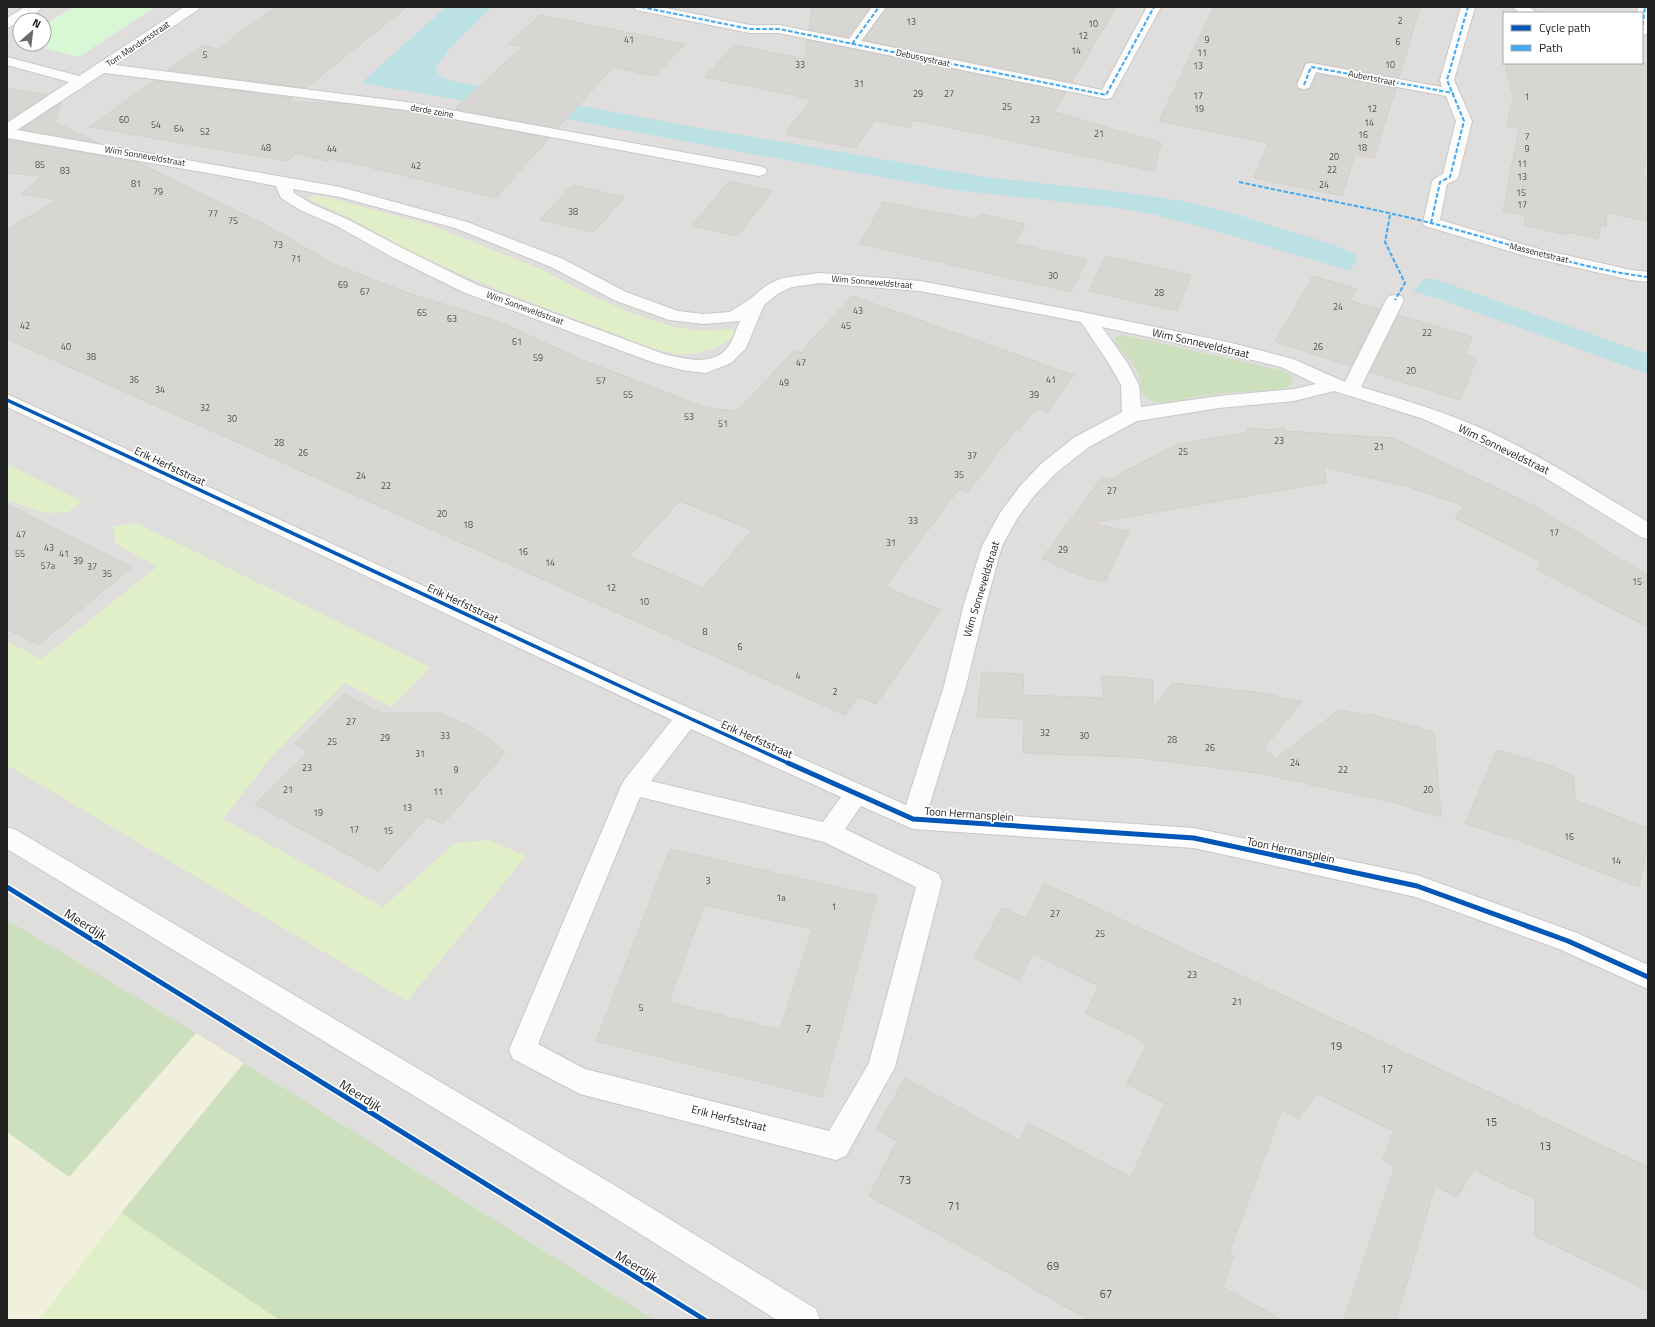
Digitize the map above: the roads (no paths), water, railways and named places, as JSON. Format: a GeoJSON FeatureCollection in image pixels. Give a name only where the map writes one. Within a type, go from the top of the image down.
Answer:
{"type":"FeatureCollection","features":[{"type":"Feature","properties":{"kind":"street"},"geometry":{"type":"LineString","coordinates":[[7,24],[35,7]]}},
{"type":"Feature","properties":{"kind":"street","name":"Tom Mandersstraat"},"geometry":{"type":"LineString","coordinates":[[7,130],[193,7]]}},
{"type":"Feature","properties":{"kind":"street","name":"Debussystraat"},"geometry":{"type":"LineString","coordinates":[[641,7],[750,29],[779,29],[1106,95],[1154,7]]}},
{"type":"Feature","properties":{"kind":"street"},"geometry":{"type":"LineString","coordinates":[[852,44],[879,7]]}},
{"type":"Feature","properties":{"kind":"street"},"geometry":{"type":"LineString","coordinates":[[1453,93],[1447,80],[1462,22],[1468,7]]}},
{"type":"Feature","properties":{"kind":"street"},"geometry":{"type":"LineString","coordinates":[[1519,7],[1528,12]]}},
{"type":"Feature","properties":{"kind":"street"},"geometry":{"type":"LineString","coordinates":[[1643,24],[1645,7]]}},
{"type":"Feature","properties":{"kind":"street"},"geometry":{"type":"LineString","coordinates":[[7,61],[82,81]]}},
{"type":"Feature","properties":{"kind":"street","name":"Aubertstraat"},"geometry":{"type":"LineString","coordinates":[[1304,86],[1311,67],[1453,93]]}},
{"type":"Feature","properties":{"kind":"street","name":"derde zeine"},"geometry":{"type":"LineString","coordinates":[[102,68],[406,106],[759,171]]}},
{"type":"Feature","properties":{"kind":"street","name":"Massenetstraat"},"geometry":{"type":"LineString","coordinates":[[1453,93],[1464,121],[1450,176],[1440,182],[1431,223],[1535,253],[1631,275],[1648,277]]}},
{"type":"Feature","properties":{"kind":"street","name":"Wim Sonneveldstraat"},"geometry":{"type":"LineString","coordinates":[[7,133],[340,192],[461,225],[557,264],[620,296],[675,316],[703,319],[734,317],[756,303],[773,289],[788,282],[820,278],[920,286],[1087,318],[1228,348],[1287,363],[1342,388],[1428,414],[1483,436],[1550,472],[1648,532]]}},
{"type":"Feature","properties":{"kind":"street","name":"Wim Sonneveldstraat"},"geometry":{"type":"LineString","coordinates":[[283,183],[287,195],[300,203],[463,285],[658,358],[682,364],[706,367],[724,359],[737,348],[756,303]]}},
{"type":"Feature","properties":{"kind":"street"},"geometry":{"type":"LineString","coordinates":[[1342,388],[1395,300]]}},
{"type":"Feature","properties":{"kind":"street"},"geometry":{"type":"LineString","coordinates":[[1087,318],[1119,364],[1130,385],[1132,415]]}},
{"type":"Feature","properties":{"kind":"street","name":"Wim Sonneveldstraat"},"geometry":{"type":"LineString","coordinates":[[914,819],[954,686],[975,604],[992,546],[1010,514],[1049,468],[1082,442],[1132,415],[1219,402],[1294,395],[1342,388]]}},
{"type":"Feature","properties":{"kind":"street","name":"Erik Herfststraat"},"geometry":{"type":"LineString","coordinates":[[7,400],[687,717],[914,819]]}},
{"type":"Feature","properties":{"kind":"street","name":"Erik Herfststraat"},"geometry":{"type":"LineString","coordinates":[[633,786],[829,833],[930,882],[881,1067],[836,1146],[580,1081],[522,1050],[633,786],[687,717]]}},
{"type":"Feature","properties":{"kind":"street"},"geometry":{"type":"LineString","coordinates":[[829,833],[856,794]]}},
{"type":"Feature","properties":{"kind":"street","name":"Toon Hermansplein"},"geometry":{"type":"LineString","coordinates":[[914,819],[1194,838],[1416,886],[1568,941],[1648,978]]}},
{"type":"Feature","properties":{"kind":"street"},"geometry":{"type":"LineString","coordinates":[[7,837],[609,1198],[805,1320]]}},
{"type":"Feature","properties":{"kind":"water"},"geometry":{"type":"Polygon","coordinates":[[[446,7],[492,7],[451,47],[435,69],[441,77],[457,82],[683,125],[986,177],[1122,192],[1183,201],[1232,213],[1334,245],[1353,253],[1358,258],[1350,271],[1202,227],[1156,215],[1117,208],[954,190],[524,111],[361,83],[446,7]]]}},
{"type":"Feature","properties":{"kind":"water"},"geometry":{"type":"Polygon","coordinates":[[[1424,279],[1434,279],[1455,286],[1648,354],[1648,374],[1413,291],[1424,279]]]}}]}
